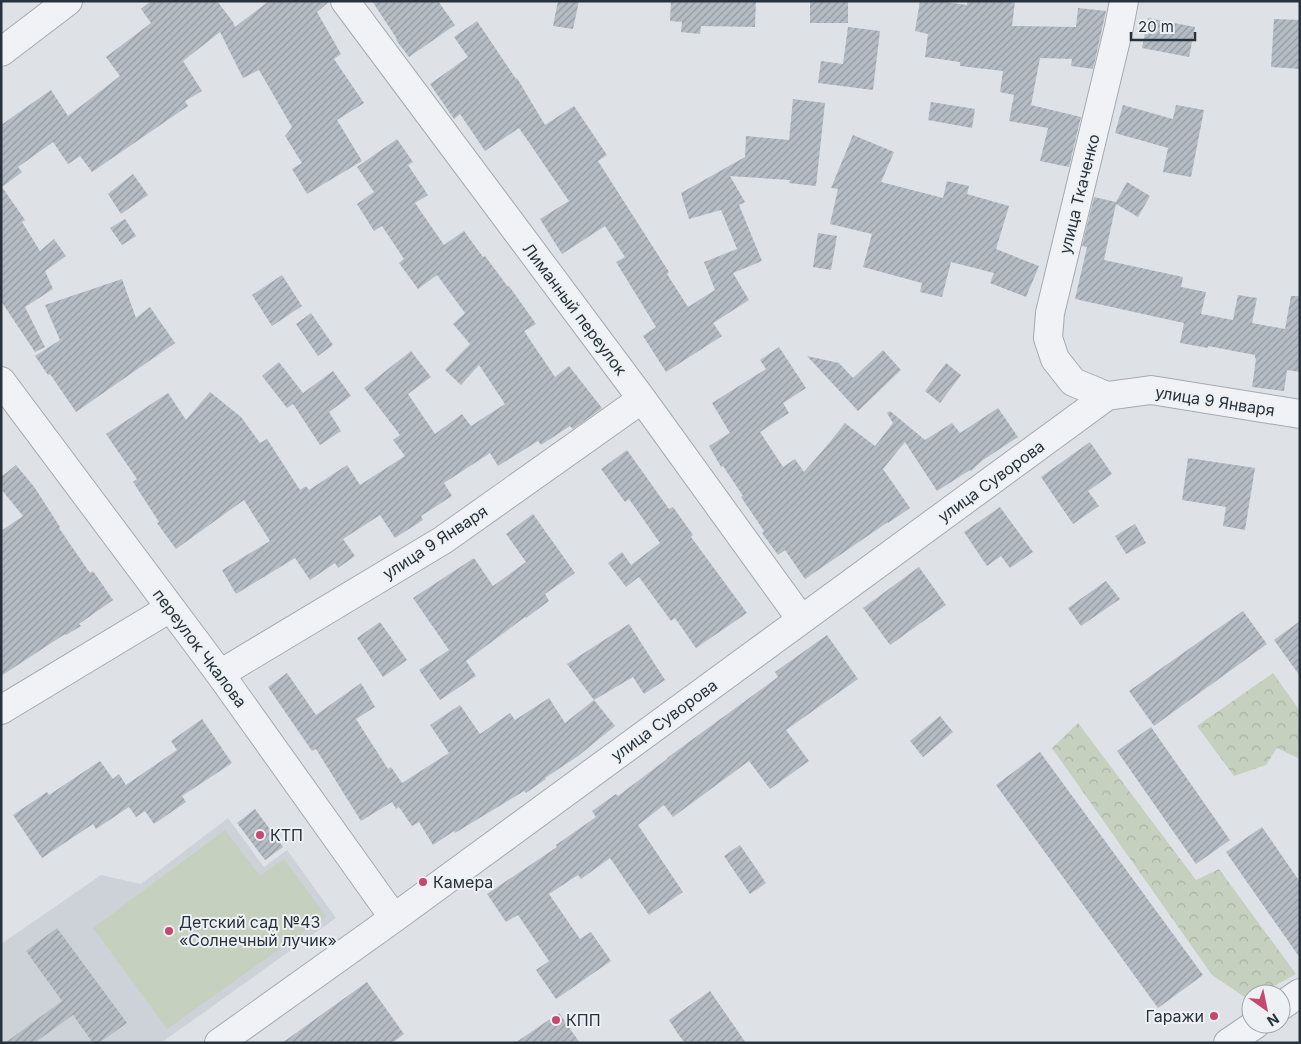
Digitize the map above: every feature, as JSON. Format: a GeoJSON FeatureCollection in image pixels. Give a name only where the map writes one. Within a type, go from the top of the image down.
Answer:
{"type":"FeatureCollection","features":[{"type":"Feature","properties":{"kind":"street"},"geometry":{"type":"LineString","coordinates":[[1,52],[68,1]]}},
{"type":"Feature","properties":{"kind":"street","name":"Лиманный переулок"},"geometry":{"type":"LineString","coordinates":[[345,1],[642,399],[801,619]]}},
{"type":"Feature","properties":{"kind":"street","name":"улица Ткаченко"},"geometry":{"type":"LineString","coordinates":[[1107,396],[1073,382],[1055,359],[1048,338],[1050,313],[1124,1]]}},
{"type":"Feature","properties":{"kind":"street","name":"переулок Чкалова"},"geometry":{"type":"LineString","coordinates":[[1,381],[220,674],[394,918]]}},
{"type":"Feature","properties":{"kind":"street","name":"улица 9 Января"},"geometry":{"type":"LineString","coordinates":[[1107,396],[1151,390],[1300,414]]}},
{"type":"Feature","properties":{"kind":"street","name":"улица Суворова"},"geometry":{"type":"LineString","coordinates":[[219,1043],[394,918],[1107,396]]}},
{"type":"Feature","properties":{"kind":"street","name":"улица 9 Января"},"geometry":{"type":"LineString","coordinates":[[220,674],[443,540],[642,399]]}},
{"type":"Feature","properties":{"kind":"street"},"geometry":{"type":"LineString","coordinates":[[1,710],[170,608]]}},
{"type":"Feature","properties":{"kind":"shaded area","name":"Детский сад №43 «Солнечный лучик»"},"geometry":{"type":"Polygon","coordinates":[[[228,818],[264,867],[287,850],[336,918],[161,1043],[1,1043],[1,944],[101,875],[141,884],[228,818]]]}},
{"type":"Feature","properties":{"kind":"green space"},"geometry":{"type":"Polygon","coordinates":[[[1273,673],[1300,711],[1300,759],[1277,748],[1266,765],[1234,776],[1197,726],[1273,673]]]}},
{"type":"Feature","properties":{"kind":"green space"},"geometry":{"type":"Polygon","coordinates":[[[1078,723],[1196,880],[1219,869],[1296,974],[1278,984],[1241,984],[1241,995],[1212,975],[1052,748],[1078,723]]]}},
{"type":"Feature","properties":{"kind":"green space"},"geometry":{"type":"Polygon","coordinates":[[[225,830],[260,876],[284,859],[326,916],[167,1029],[93,928],[225,830]]]}},
{"type":"Feature","properties":{"kind":"building"},"geometry":{"type":"Polygon","coordinates":[[[151,1],[217,1],[235,27],[269,1],[330,1],[317,12],[341,54],[334,59],[364,103],[337,120],[362,161],[307,194],[292,169],[302,163],[285,136],[292,127],[259,70],[243,78],[220,32],[183,61],[202,91],[185,101],[188,106],[92,172],[80,156],[68,164],[53,142],[18,167],[22,172],[2,187],[25,220],[22,222],[40,251],[54,239],[66,256],[45,271],[53,289],[25,307],[45,347],[35,352],[1,301],[1,125],[51,90],[68,116],[120,76],[106,57],[151,23],[141,9],[151,1]]]}},
{"type":"Feature","properties":{"kind":"building"},"geometry":{"type":"Polygon","coordinates":[[[372,1],[438,1],[455,25],[409,57],[372,1]]]}},
{"type":"Feature","properties":{"kind":"building"},"geometry":{"type":"Polygon","coordinates":[[[558,1],[579,1],[573,29],[553,26],[558,1]]]}},
{"type":"Feature","properties":{"kind":"building"},"geometry":{"type":"Polygon","coordinates":[[[671,1],[756,1],[755,27],[701,26],[700,34],[681,32],[682,22],[670,21],[671,1]]]}},
{"type":"Feature","properties":{"kind":"building"},"geometry":{"type":"Polygon","coordinates":[[[810,1],[848,1],[848,23],[810,23],[810,1]]]}},
{"type":"Feature","properties":{"kind":"building"},"geometry":{"type":"Polygon","coordinates":[[[920,1],[939,1],[967,5],[967,1],[1015,1],[1012,26],[1076,27],[1078,8],[1106,11],[1093,69],[1071,66],[1072,59],[1040,58],[1031,105],[1081,117],[1069,167],[1040,161],[1048,128],[1009,121],[1014,95],[1000,92],[1003,71],[960,66],[960,62],[925,57],[928,34],[915,31],[920,1]]]}},
{"type":"Feature","properties":{"kind":"building"},"geometry":{"type":"Polygon","coordinates":[[[1148,18],[1195,27],[1189,57],[1142,48],[1148,18]]]}},
{"type":"Feature","properties":{"kind":"building"},"geometry":{"type":"Polygon","coordinates":[[[1274,19],[1300,20],[1300,69],[1271,67],[1274,19]]]}},
{"type":"Feature","properties":{"kind":"building"},"geometry":{"type":"Polygon","coordinates":[[[477,21],[517,78],[545,125],[574,106],[607,155],[598,161],[669,272],[667,274],[688,307],[715,290],[704,262],[737,249],[721,210],[689,219],[681,193],[745,157],[746,136],[789,140],[793,99],[825,103],[816,186],[789,183],[790,180],[730,176],[745,202],[739,205],[762,261],[733,273],[749,300],[713,323],[722,336],[666,372],[643,336],[656,327],[616,262],[625,257],[605,226],[562,254],[540,219],[569,201],[519,128],[485,151],[460,114],[454,119],[430,84],[468,57],[454,37],[477,21]]]}},
{"type":"Feature","properties":{"kind":"building"},"geometry":{"type":"Polygon","coordinates":[[[848,27],[880,31],[873,90],[818,83],[821,61],[843,64],[848,27]]]}},
{"type":"Feature","properties":{"kind":"building"},"geometry":{"type":"Polygon","coordinates":[[[931,102],[975,109],[972,128],[928,120],[931,102]]]}},
{"type":"Feature","properties":{"kind":"building"},"geometry":{"type":"Polygon","coordinates":[[[1123,105],[1173,119],[1176,105],[1204,110],[1191,177],[1163,172],[1168,148],[1115,133],[1123,105]]]}},
{"type":"Feature","properties":{"kind":"building"},"geometry":{"type":"Polygon","coordinates":[[[853,135],[894,152],[881,182],[943,198],[947,181],[969,186],[967,194],[1009,206],[996,249],[1039,266],[1026,297],[990,283],[994,273],[951,262],[942,297],[920,292],[922,283],[863,267],[872,234],[830,224],[838,189],[831,188],[853,135]]]}},
{"type":"Feature","properties":{"kind":"building"},"geometry":{"type":"Polygon","coordinates":[[[397,139],[413,162],[408,165],[428,195],[415,203],[444,245],[464,231],[483,257],[485,256],[509,286],[536,324],[524,331],[555,377],[569,366],[602,408],[573,429],[570,426],[541,445],[538,441],[498,466],[490,453],[444,483],[452,496],[421,516],[423,520],[395,538],[380,515],[343,539],[355,556],[338,568],[335,563],[310,580],[295,558],[236,594],[222,570],[270,541],[244,500],[176,549],[157,523],[159,522],[133,482],[137,479],[106,434],[168,393],[186,420],[210,392],[241,417],[260,443],[267,439],[300,490],[306,486],[309,490],[347,465],[360,485],[405,456],[393,440],[400,435],[364,388],[411,351],[431,377],[408,394],[435,434],[462,414],[471,426],[505,404],[479,365],[461,385],[445,370],[470,344],[453,324],[465,313],[437,275],[418,289],[399,263],[404,259],[382,226],[374,231],[357,204],[374,192],[357,167],[397,139]]]}},
{"type":"Feature","properties":{"kind":"building"},"geometry":{"type":"Polygon","coordinates":[[[133,174],[148,195],[121,214],[108,194],[133,174]]]}},
{"type":"Feature","properties":{"kind":"building"},"geometry":{"type":"Polygon","coordinates":[[[1127,182],[1150,196],[1138,217],[1116,204],[1104,260],[1183,277],[1181,287],[1206,292],[1201,314],[1233,320],[1238,295],[1257,298],[1252,323],[1285,329],[1291,296],[1300,296],[1300,372],[1287,370],[1284,391],[1252,387],[1255,355],[1180,343],[1184,323],[1075,299],[1087,247],[1082,246],[1094,197],[1116,202],[1127,182]]]}},
{"type":"Feature","properties":{"kind":"building"},"geometry":{"type":"Polygon","coordinates":[[[125,219],[136,236],[122,245],[110,228],[125,219]]]}},
{"type":"Feature","properties":{"kind":"building"},"geometry":{"type":"Polygon","coordinates":[[[818,233],[837,236],[831,270],[813,267],[818,233]]]}},
{"type":"Feature","properties":{"kind":"building"},"geometry":{"type":"Polygon","coordinates":[[[282,275],[302,306],[272,326],[252,295],[282,275]]]}},
{"type":"Feature","properties":{"kind":"building"},"geometry":{"type":"Polygon","coordinates":[[[122,279],[136,318],[150,307],[175,343],[76,412],[35,356],[60,340],[45,305],[122,279]]]}},
{"type":"Feature","properties":{"kind":"building"},"geometry":{"type":"Polygon","coordinates":[[[311,313],[333,345],[318,356],[296,324],[311,313]]]}},
{"type":"Feature","properties":{"kind":"building"},"geometry":{"type":"Polygon","coordinates":[[[779,347],[806,388],[783,403],[789,413],[760,432],[783,467],[795,459],[804,472],[845,423],[875,446],[893,423],[887,413],[890,411],[925,440],[952,423],[960,433],[998,408],[1018,437],[983,460],[971,471],[937,491],[905,442],[883,469],[910,508],[805,579],[785,550],[778,555],[762,533],[764,531],[741,497],[743,496],[723,466],[721,467],[709,446],[730,433],[712,403],[766,369],[760,360],[779,347]]]}},
{"type":"Feature","properties":{"kind":"building"},"geometry":{"type":"Polygon","coordinates":[[[883,350],[901,370],[858,411],[807,356],[839,363],[853,378],[883,350]]]}},
{"type":"Feature","properties":{"kind":"building"},"geometry":{"type":"Polygon","coordinates":[[[279,362],[303,393],[333,371],[351,396],[329,412],[341,431],[320,445],[293,404],[287,408],[262,376],[279,362]]]}},
{"type":"Feature","properties":{"kind":"building"},"geometry":{"type":"Polygon","coordinates":[[[946,363],[961,375],[940,403],[925,391],[946,363]]]}},
{"type":"Feature","properties":{"kind":"building"},"geometry":{"type":"Polygon","coordinates":[[[1090,442],[1112,474],[1088,491],[1099,506],[1073,524],[1041,477],[1090,442]]]}},
{"type":"Feature","properties":{"kind":"building"},"geometry":{"type":"Polygon","coordinates":[[[627,450],[669,509],[673,507],[693,535],[691,537],[747,613],[696,648],[675,618],[671,621],[639,577],[626,587],[608,563],[622,552],[631,565],[660,543],[629,499],[625,502],[601,469],[627,450]]]}},
{"type":"Feature","properties":{"kind":"building"},"geometry":{"type":"Polygon","coordinates":[[[1188,458],[1255,468],[1245,530],[1223,526],[1226,507],[1182,500],[1188,458]]]}},
{"type":"Feature","properties":{"kind":"building"},"geometry":{"type":"Polygon","coordinates":[[[16,465],[35,488],[59,528],[90,573],[93,571],[113,600],[79,624],[81,626],[65,634],[1,676],[1,531],[23,516],[1,489],[1,477],[16,465]]]}},
{"type":"Feature","properties":{"kind":"building"},"geometry":{"type":"Polygon","coordinates":[[[1000,507],[1033,552],[1010,568],[1001,556],[987,566],[964,532],[1000,507]]]}},
{"type":"Feature","properties":{"kind":"building"},"geometry":{"type":"Polygon","coordinates":[[[533,514],[575,573],[545,594],[549,601],[466,661],[476,676],[440,700],[419,670],[449,650],[413,598],[474,558],[493,586],[526,562],[506,534],[533,514]]]}},
{"type":"Feature","properties":{"kind":"building"},"geometry":{"type":"Polygon","coordinates":[[[1135,524],[1146,543],[1126,554],[1115,536],[1135,524]]]}},
{"type":"Feature","properties":{"kind":"building"},"geometry":{"type":"Polygon","coordinates":[[[919,567],[946,605],[890,645],[863,608],[919,567]]]}},
{"type":"Feature","properties":{"kind":"building"},"geometry":{"type":"Polygon","coordinates":[[[1106,581],[1120,599],[1081,626],[1068,608],[1106,581]]]}},
{"type":"Feature","properties":{"kind":"building"},"geometry":{"type":"Polygon","coordinates":[[[1243,611],[1267,644],[1154,726],[1129,691],[1243,611]]]}},
{"type":"Feature","properties":{"kind":"building"},"geometry":{"type":"Polygon","coordinates":[[[1300,621],[1300,676],[1274,640],[1300,621]]]}},
{"type":"Feature","properties":{"kind":"building"},"geometry":{"type":"Polygon","coordinates":[[[380,622],[407,660],[383,677],[357,638],[380,622]]]}},
{"type":"Feature","properties":{"kind":"building"},"geometry":{"type":"Polygon","coordinates":[[[629,624],[665,680],[644,694],[633,677],[594,700],[567,664],[629,624]]]}},
{"type":"Feature","properties":{"kind":"building"},"geometry":{"type":"Polygon","coordinates":[[[827,635],[858,679],[786,730],[809,761],[770,789],[749,761],[673,817],[664,805],[638,825],[683,892],[649,915],[610,858],[581,879],[578,875],[549,894],[580,939],[591,932],[611,961],[556,999],[536,970],[549,961],[518,915],[506,922],[487,894],[557,847],[556,845],[596,817],[592,811],[616,794],[618,796],[778,677],[775,672],[827,635]]]}},
{"type":"Feature","properties":{"kind":"building"},"geometry":{"type":"Polygon","coordinates":[[[287,673],[316,715],[361,683],[375,707],[356,719],[388,769],[391,767],[402,783],[449,753],[430,725],[460,705],[480,734],[510,713],[515,720],[549,698],[565,723],[594,700],[615,726],[578,756],[526,793],[524,791],[433,845],[419,822],[412,826],[399,807],[396,809],[392,802],[361,821],[316,749],[312,751],[268,687],[287,673]]]}},
{"type":"Feature","properties":{"kind":"building"},"geometry":{"type":"Polygon","coordinates":[[[940,716],[953,732],[923,757],[910,741],[940,716]]]}},
{"type":"Feature","properties":{"kind":"building"},"geometry":{"type":"Polygon","coordinates":[[[202,719],[232,763],[182,796],[186,802],[154,824],[145,811],[136,817],[129,807],[96,829],[93,824],[42,858],[13,815],[47,792],[49,795],[100,761],[113,779],[119,774],[126,785],[177,750],[171,741],[202,719]]]}},
{"type":"Feature","properties":{"kind":"building"},"geometry":{"type":"Polygon","coordinates":[[[1151,727],[1230,840],[1196,864],[1117,751],[1151,727]]]}},
{"type":"Feature","properties":{"kind":"building"},"geometry":{"type":"Polygon","coordinates":[[[1040,752],[1203,975],[1158,1008],[996,785],[1040,752]]]}},
{"type":"Feature","properties":{"kind":"building","name":"КТП"},"geometry":{"type":"Polygon","coordinates":[[[255,809],[283,847],[265,860],[237,823],[255,809]]]}},
{"type":"Feature","properties":{"kind":"building"},"geometry":{"type":"Polygon","coordinates":[[[1262,827],[1300,882],[1300,958],[1226,852],[1262,827]]]}},
{"type":"Feature","properties":{"kind":"building"},"geometry":{"type":"Polygon","coordinates":[[[740,845],[766,883],[750,894],[724,856],[740,845]]]}},
{"type":"Feature","properties":{"kind":"building"},"geometry":{"type":"Polygon","coordinates":[[[57,928],[127,1023],[99,1043],[93,1043],[73,1015],[34,1043],[5,1043],[62,1001],[26,951],[57,928]]]}},
{"type":"Feature","properties":{"kind":"building"},"geometry":{"type":"Polygon","coordinates":[[[367,982],[404,1034],[392,1043],[282,1043],[367,982]]]}},
{"type":"Feature","properties":{"kind":"building"},"geometry":{"type":"Polygon","coordinates":[[[710,991],[746,1043],[685,1043],[678,1034],[669,1020],[710,991]]]}},
{"type":"Feature","properties":{"kind":"building","name":"КПП"},"geometry":{"type":"Polygon","coordinates":[[[559,1013],[580,1043],[515,1043],[559,1013]]]}},
{"type":"Feature","properties":{"kind":"place","name":"КТП"},"geometry":{"type":"Point","coordinates":[260,835]}},
{"type":"Feature","properties":{"kind":"place","name":"Камера"},"geometry":{"type":"Point","coordinates":[423,882]}},
{"type":"Feature","properties":{"kind":"place","name":"Детский сад №43 «Солнечный лучик»"},"geometry":{"type":"Point","coordinates":[169,931]}},
{"type":"Feature","properties":{"kind":"place","name":"Гаражи"},"geometry":{"type":"Point","coordinates":[1214,1016]}},
{"type":"Feature","properties":{"kind":"place","name":"КПП"},"geometry":{"type":"Point","coordinates":[556,1020]}}]}
